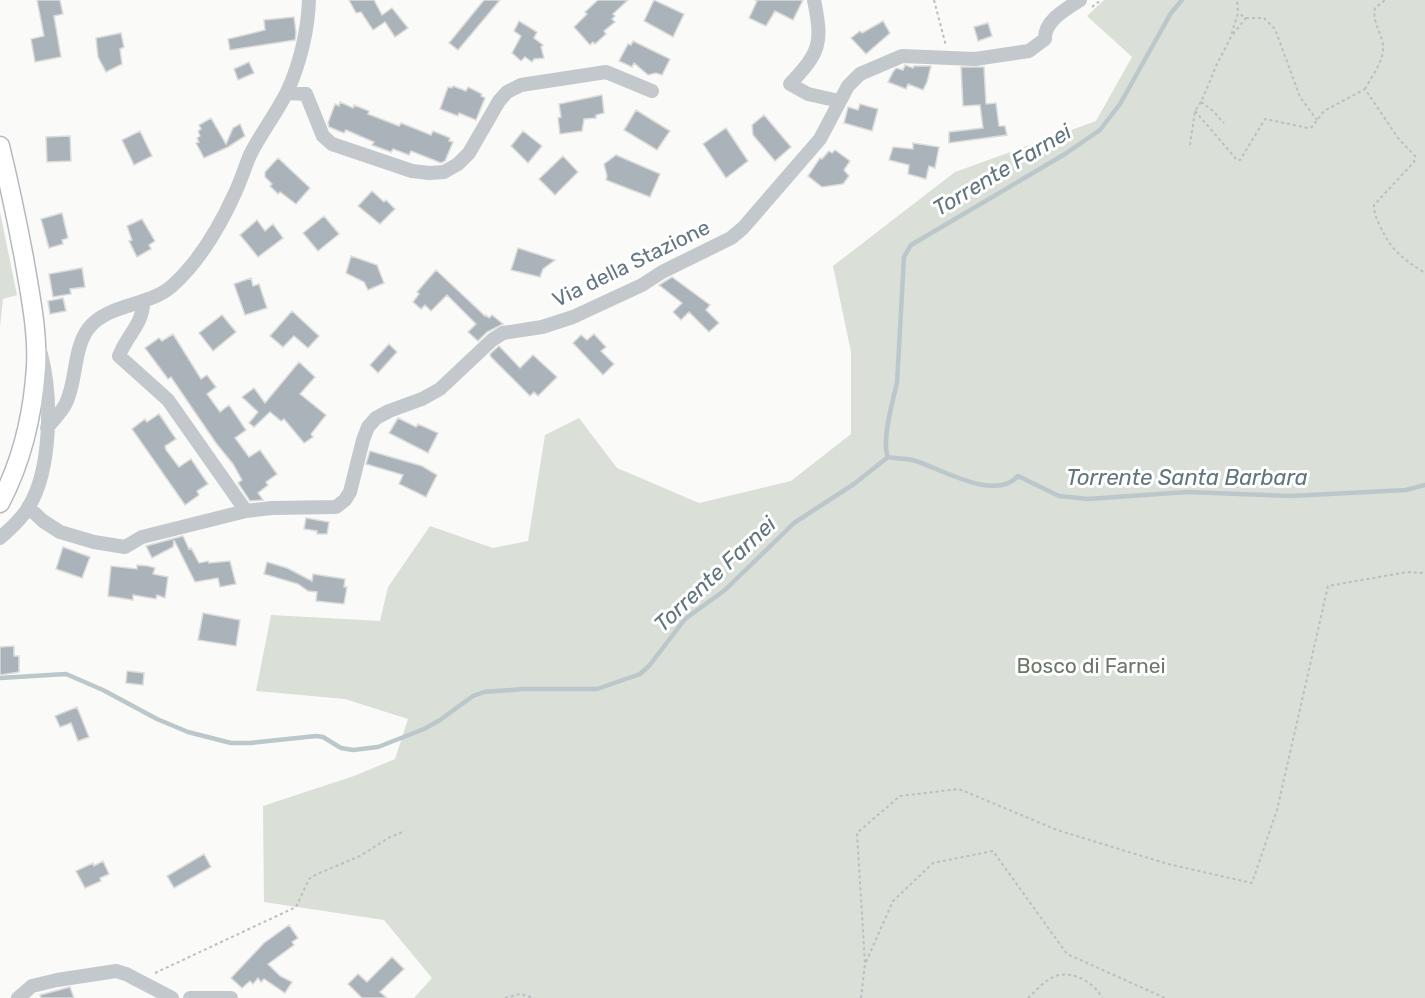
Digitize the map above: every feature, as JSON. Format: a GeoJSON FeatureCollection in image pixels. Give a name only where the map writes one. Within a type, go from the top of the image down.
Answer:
{"type":"FeatureCollection","features":[{"type":"Feature","properties":{"kind":"main road"},"geometry":{"type":"LineString","coordinates":[[0,146],[19,235],[34,326],[36,367],[23,448],[0,503]]}},
{"type":"Feature","properties":{"kind":"street"},"geometry":{"type":"LineString","coordinates":[[47,428],[67,402],[87,330],[111,312],[143,301],[170,288],[201,252],[220,222],[259,138],[286,93],[295,72],[309,17],[309,0]]}},
{"type":"Feature","properties":{"kind":"street"},"geometry":{"type":"LineString","coordinates":[[814,0],[819,39],[817,51],[790,84],[808,94],[839,101]]}},
{"type":"Feature","properties":{"kind":"street","name":"Via della Stazione"},"geometry":{"type":"LineString","coordinates":[[28,507],[60,532],[94,542],[125,547],[142,537],[246,511],[272,508],[336,507],[345,500],[350,492],[363,440],[368,427],[376,418],[422,399],[440,388],[486,345],[503,333],[542,327],[573,317],[628,292],[662,272],[731,238],[743,228],[820,139],[848,86],[860,74],[902,56],[975,59],[1029,51],[1045,39],[1045,32],[1050,23],[1080,0]]}},
{"type":"Feature","properties":{"kind":"street"},"geometry":{"type":"LineString","coordinates":[[286,93],[306,94],[323,136],[332,144],[412,171],[429,173],[444,172],[458,164],[469,153],[499,101],[507,92],[521,85],[606,72],[652,91]]}},
{"type":"Feature","properties":{"kind":"street"},"geometry":{"type":"LineString","coordinates":[[143,301],[144,314],[124,342],[119,356],[168,400],[246,511]]}},
{"type":"Feature","properties":{"kind":"street"},"geometry":{"type":"LineString","coordinates":[[0,538],[15,525],[28,507],[38,487],[43,464],[47,428],[47,395],[44,365],[34,326]]}},
{"type":"Feature","properties":{"kind":"street"},"geometry":{"type":"LineString","coordinates":[[18,998],[32,986],[116,971],[172,998]]}},
{"type":"Feature","properties":{"kind":"street"},"geometry":{"type":"LineString","coordinates":[[190,998],[231,998]]}},
{"type":"Feature","properties":{"kind":"path"},"geometry":{"type":"LineString","coordinates":[[934,0],[946,45],[947,58]]}},
{"type":"Feature","properties":{"kind":"path"},"geometry":{"type":"LineString","coordinates":[[1230,39],[1238,13],[1237,0]]}},
{"type":"Feature","properties":{"kind":"path"},"geometry":{"type":"LineString","coordinates":[[1195,111],[1237,160],[1242,158],[1265,119],[1308,128],[1324,111],[1365,89],[1382,58],[1383,46],[1373,17],[1375,8],[1385,0]]}},
{"type":"Feature","properties":{"kind":"path"},"geometry":{"type":"LineString","coordinates":[[1238,13],[1246,18],[1264,18],[1275,29],[1300,97],[1317,121]]}},
{"type":"Feature","properties":{"kind":"path"},"geometry":{"type":"LineString","coordinates":[[1190,146],[1195,111],[1230,39],[1246,18]]}},
{"type":"Feature","properties":{"kind":"path"},"geometry":{"type":"LineString","coordinates":[[1365,89],[1398,138],[1415,156],[1414,162],[1374,205],[1374,212],[1394,251],[1425,273]]}},
{"type":"Feature","properties":{"kind":"path"},"geometry":{"type":"LineString","coordinates":[[1201,102],[1224,123]]}},
{"type":"Feature","properties":{"kind":"path"},"geometry":{"type":"LineString","coordinates":[[861,998],[865,964],[857,834],[900,796],[958,789],[1057,830],[1168,864],[1252,883],[1277,810],[1328,586],[1407,572],[1425,573]]}},
{"type":"Feature","properties":{"kind":"path"},"geometry":{"type":"LineString","coordinates":[[138,980],[296,907],[309,879],[360,856],[390,837],[405,831]]}},
{"type":"Feature","properties":{"kind":"path"},"geometry":{"type":"LineString","coordinates":[[865,964],[893,901],[933,863],[993,851],[1067,954],[1165,998]]}},
{"type":"Feature","properties":{"kind":"path"},"geometry":{"type":"LineString","coordinates":[[1028,998],[1051,977],[1072,974],[1098,989],[1102,998]]}},
{"type":"Feature","properties":{"kind":"path"},"geometry":{"type":"LineString","coordinates":[[505,998],[520,994],[534,998]]}},
{"type":"Feature","properties":{"kind":"green space","name":"Bosco di Farnei"},"geometry":{"type":"Polygon","coordinates":[[[1104,0],[1425,0],[1425,998],[414,998],[432,978],[384,920],[264,902],[263,806],[354,776],[395,759],[408,719],[345,699],[256,691],[271,615],[380,621],[388,587],[430,526],[493,548],[528,541],[545,435],[579,418],[617,468],[699,503],[791,481],[851,434],[851,352],[833,266],[955,172],[1096,121],[1132,57],[1087,16],[1104,0]]]}},
{"type":"Feature","properties":{"kind":"green space"},"geometry":{"type":"Polygon","coordinates":[[[0,212],[17,295],[3,299],[0,327],[0,212]]]}},
{"type":"Feature","properties":{"kind":"building"},"geometry":{"type":"Polygon","coordinates":[[[37,0],[60,0],[63,14],[54,16],[61,57],[35,62],[31,39],[44,36],[37,0]]]}},
{"type":"Feature","properties":{"kind":"building"},"geometry":{"type":"Polygon","coordinates":[[[349,0],[374,0],[382,15],[392,8],[408,28],[395,37],[385,22],[373,30],[361,12],[356,13],[349,0]]]}},
{"type":"Feature","properties":{"kind":"building"},"geometry":{"type":"Polygon","coordinates":[[[484,0],[500,0],[458,50],[449,43],[484,0]]]}},
{"type":"Feature","properties":{"kind":"building"},"geometry":{"type":"Polygon","coordinates":[[[598,0],[628,0],[613,14],[615,16],[612,19],[615,22],[604,31],[606,34],[595,44],[593,42],[590,45],[574,27],[598,0]]]}},
{"type":"Feature","properties":{"kind":"building"},"geometry":{"type":"Polygon","coordinates":[[[654,0],[684,14],[673,37],[644,21],[654,0]]]}},
{"type":"Feature","properties":{"kind":"building"},"geometry":{"type":"Polygon","coordinates":[[[755,0],[803,0],[793,20],[775,11],[766,26],[749,18],[757,1],[755,0]]]}},
{"type":"Feature","properties":{"kind":"building"},"geometry":{"type":"Polygon","coordinates":[[[294,17],[295,40],[230,50],[228,39],[265,30],[264,20],[294,17]]]}},
{"type":"Feature","properties":{"kind":"building"},"geometry":{"type":"Polygon","coordinates":[[[519,21],[537,32],[534,38],[543,45],[541,47],[544,58],[534,59],[532,62],[525,57],[521,61],[512,53],[521,36],[514,31],[519,21]]]}},
{"type":"Feature","properties":{"kind":"building"},"geometry":{"type":"Polygon","coordinates":[[[883,21],[890,33],[866,54],[851,38],[860,31],[862,33],[883,21]]]}},
{"type":"Feature","properties":{"kind":"building"},"geometry":{"type":"Polygon","coordinates":[[[988,23],[992,36],[978,41],[974,27],[988,23]]]}},
{"type":"Feature","properties":{"kind":"building"},"geometry":{"type":"Polygon","coordinates":[[[121,33],[124,47],[120,49],[122,64],[106,72],[98,57],[96,38],[121,33]]]}},
{"type":"Feature","properties":{"kind":"building"},"geometry":{"type":"Polygon","coordinates":[[[633,41],[670,59],[662,75],[656,73],[648,75],[634,63],[632,67],[619,61],[628,44],[631,45],[633,41]]]}},
{"type":"Feature","properties":{"kind":"building"},"geometry":{"type":"Polygon","coordinates":[[[249,62],[254,73],[238,80],[234,69],[249,62]]]}},
{"type":"Feature","properties":{"kind":"building"},"geometry":{"type":"Polygon","coordinates":[[[905,65],[913,68],[914,66],[931,66],[923,90],[908,84],[906,89],[888,82],[896,68],[903,70],[905,65]]]}},
{"type":"Feature","properties":{"kind":"building"},"geometry":{"type":"Polygon","coordinates":[[[961,67],[984,67],[986,104],[996,103],[999,126],[1005,126],[1007,135],[949,143],[949,132],[983,128],[980,105],[963,106],[961,67]]]}},
{"type":"Feature","properties":{"kind":"building"},"geometry":{"type":"Polygon","coordinates":[[[453,86],[466,91],[468,87],[485,98],[476,120],[440,109],[448,87],[453,86]]]}},
{"type":"Feature","properties":{"kind":"building"},"geometry":{"type":"Polygon","coordinates":[[[602,95],[604,113],[596,115],[596,118],[584,119],[582,131],[560,134],[559,104],[602,95]]]}},
{"type":"Feature","properties":{"kind":"building"},"geometry":{"type":"Polygon","coordinates":[[[340,102],[353,108],[354,105],[369,111],[368,114],[399,126],[401,123],[431,135],[433,131],[450,138],[449,141],[453,142],[445,161],[441,163],[411,151],[409,155],[393,149],[391,152],[372,145],[374,142],[346,130],[344,133],[329,127],[328,123],[335,104],[339,106],[340,102]]]}},
{"type":"Feature","properties":{"kind":"building"},"geometry":{"type":"Polygon","coordinates":[[[860,104],[878,109],[872,131],[844,123],[848,107],[858,110],[860,104]]]}},
{"type":"Feature","properties":{"kind":"building"},"geometry":{"type":"Polygon","coordinates":[[[636,110],[670,131],[657,150],[624,130],[636,110]]]}},
{"type":"Feature","properties":{"kind":"building"},"geometry":{"type":"Polygon","coordinates":[[[764,115],[791,147],[775,161],[753,135],[752,125],[764,115]]]}},
{"type":"Feature","properties":{"kind":"building"},"geometry":{"type":"Polygon","coordinates":[[[211,118],[226,144],[233,128],[240,124],[245,136],[204,158],[196,143],[199,142],[197,138],[200,136],[199,125],[211,118]]]}},
{"type":"Feature","properties":{"kind":"building"},"geometry":{"type":"Polygon","coordinates":[[[726,128],[748,161],[726,178],[703,144],[726,128]]]}},
{"type":"Feature","properties":{"kind":"building"},"geometry":{"type":"Polygon","coordinates":[[[140,131],[152,156],[134,165],[122,140],[140,131]]]}},
{"type":"Feature","properties":{"kind":"building"},"geometry":{"type":"Polygon","coordinates":[[[523,131],[542,146],[528,163],[511,146],[523,131]]]}},
{"type":"Feature","properties":{"kind":"building"},"geometry":{"type":"Polygon","coordinates":[[[70,136],[71,161],[47,162],[46,137],[70,136]]]}},
{"type":"Feature","properties":{"kind":"building"},"geometry":{"type":"Polygon","coordinates":[[[913,143],[939,147],[935,168],[929,166],[926,179],[908,174],[909,165],[889,160],[893,147],[913,149],[913,143]]]}},
{"type":"Feature","properties":{"kind":"building"},"geometry":{"type":"Polygon","coordinates":[[[835,150],[850,161],[844,170],[849,176],[843,184],[822,187],[808,176],[820,158],[822,159],[829,151],[832,153],[835,150]]]}},
{"type":"Feature","properties":{"kind":"building"},"geometry":{"type":"Polygon","coordinates":[[[616,155],[660,174],[650,197],[606,180],[604,164],[616,155]]]}},
{"type":"Feature","properties":{"kind":"building"},"geometry":{"type":"Polygon","coordinates":[[[563,156],[578,172],[555,195],[539,179],[563,156]]]}},
{"type":"Feature","properties":{"kind":"building"},"geometry":{"type":"Polygon","coordinates":[[[278,158],[310,188],[296,204],[280,192],[278,194],[265,177],[265,172],[278,158]]]}},
{"type":"Feature","properties":{"kind":"building"},"geometry":{"type":"Polygon","coordinates":[[[372,191],[395,209],[380,224],[358,206],[372,191]]]}},
{"type":"Feature","properties":{"kind":"building"},"geometry":{"type":"Polygon","coordinates":[[[62,213],[68,238],[62,240],[63,244],[49,248],[41,219],[62,213]]]}},
{"type":"Feature","properties":{"kind":"building"},"geometry":{"type":"Polygon","coordinates":[[[324,216],[339,234],[318,251],[303,233],[324,216]]]}},
{"type":"Feature","properties":{"kind":"building"},"geometry":{"type":"Polygon","coordinates":[[[142,219],[155,241],[149,245],[151,249],[137,257],[129,241],[132,240],[127,226],[142,219]]]}},
{"type":"Feature","properties":{"kind":"building"},"geometry":{"type":"Polygon","coordinates":[[[257,220],[265,231],[273,224],[283,238],[258,257],[240,235],[257,220]]]}},
{"type":"Feature","properties":{"kind":"building"},"geometry":{"type":"Polygon","coordinates":[[[518,248],[555,260],[543,269],[540,277],[511,270],[518,248]]]}},
{"type":"Feature","properties":{"kind":"building"},"geometry":{"type":"Polygon","coordinates":[[[351,256],[377,265],[384,283],[368,290],[364,282],[346,273],[351,256]]]}},
{"type":"Feature","properties":{"kind":"building"},"geometry":{"type":"Polygon","coordinates":[[[82,268],[85,287],[70,289],[71,294],[53,297],[49,274],[82,268]]]}},
{"type":"Feature","properties":{"kind":"building"},"geometry":{"type":"Polygon","coordinates":[[[436,270],[485,316],[489,318],[492,315],[503,324],[487,332],[478,341],[468,332],[476,324],[447,295],[431,311],[425,305],[421,309],[413,302],[419,294],[417,292],[436,270]]]}},
{"type":"Feature","properties":{"kind":"building"},"geometry":{"type":"Polygon","coordinates":[[[672,277],[710,305],[706,310],[719,323],[709,332],[689,312],[681,320],[673,312],[682,303],[659,285],[672,277]]]}},
{"type":"Feature","properties":{"kind":"building"},"geometry":{"type":"Polygon","coordinates":[[[251,278],[253,286],[259,284],[267,308],[245,315],[234,284],[251,278]]]}},
{"type":"Feature","properties":{"kind":"building"},"geometry":{"type":"Polygon","coordinates":[[[63,298],[66,311],[50,314],[48,301],[63,298]]]}},
{"type":"Feature","properties":{"kind":"building"},"geometry":{"type":"Polygon","coordinates":[[[292,311],[319,336],[308,348],[294,336],[283,347],[270,336],[292,311]]]}},
{"type":"Feature","properties":{"kind":"building"},"geometry":{"type":"Polygon","coordinates":[[[222,315],[236,332],[213,351],[199,333],[222,315]]]}},
{"type":"Feature","properties":{"kind":"building"},"geometry":{"type":"Polygon","coordinates":[[[173,334],[201,379],[207,375],[216,387],[207,394],[220,412],[229,405],[246,430],[235,438],[249,457],[260,450],[277,474],[266,482],[268,485],[258,493],[263,500],[250,501],[238,483],[242,480],[233,464],[171,377],[168,379],[145,348],[159,338],[162,341],[173,334]]]}},
{"type":"Feature","properties":{"kind":"building"},"geometry":{"type":"Polygon","coordinates":[[[594,334],[606,347],[601,351],[614,364],[603,375],[573,343],[581,335],[587,340],[594,334]]]}},
{"type":"Feature","properties":{"kind":"building"},"geometry":{"type":"Polygon","coordinates":[[[389,344],[397,352],[378,373],[370,365],[389,344]]]}},
{"type":"Feature","properties":{"kind":"building"},"geometry":{"type":"Polygon","coordinates":[[[499,346],[520,368],[533,355],[557,377],[538,396],[534,392],[530,396],[491,357],[490,354],[499,346]]]}},
{"type":"Feature","properties":{"kind":"building"},"geometry":{"type":"Polygon","coordinates":[[[299,362],[315,377],[300,394],[326,415],[311,434],[313,437],[304,443],[284,419],[281,421],[270,412],[254,427],[249,423],[258,412],[242,397],[254,388],[265,403],[299,362]]]}},
{"type":"Feature","properties":{"kind":"building"},"geometry":{"type":"Polygon","coordinates":[[[159,414],[176,439],[165,446],[166,450],[179,467],[191,459],[208,484],[197,491],[199,495],[185,505],[132,429],[145,419],[147,422],[159,414]]]}},
{"type":"Feature","properties":{"kind":"building"},"geometry":{"type":"Polygon","coordinates":[[[398,418],[416,427],[418,424],[438,433],[428,453],[389,433],[398,418]]]}},
{"type":"Feature","properties":{"kind":"building"},"geometry":{"type":"Polygon","coordinates":[[[370,451],[422,466],[437,475],[426,497],[399,484],[403,475],[366,464],[370,451]]]}},
{"type":"Feature","properties":{"kind":"building"},"geometry":{"type":"Polygon","coordinates":[[[306,518],[329,522],[327,534],[317,534],[317,531],[304,529],[306,518]]]}},
{"type":"Feature","properties":{"kind":"building"},"geometry":{"type":"Polygon","coordinates":[[[183,536],[199,563],[230,561],[236,584],[220,587],[218,578],[195,582],[174,540],[173,547],[152,558],[146,546],[183,536]]]}},
{"type":"Feature","properties":{"kind":"building"},"geometry":{"type":"Polygon","coordinates":[[[63,547],[90,557],[82,578],[56,569],[63,547]]]}},
{"type":"Feature","properties":{"kind":"building"},"geometry":{"type":"Polygon","coordinates":[[[267,562],[287,568],[312,581],[313,574],[345,579],[344,587],[347,587],[344,604],[316,601],[317,592],[308,591],[298,584],[264,574],[267,562]]]}},
{"type":"Feature","properties":{"kind":"building"},"geometry":{"type":"Polygon","coordinates":[[[137,565],[155,568],[153,574],[168,577],[165,598],[157,595],[156,599],[133,595],[133,600],[108,596],[111,566],[137,569],[137,565]]]}},
{"type":"Feature","properties":{"kind":"building"},"geometry":{"type":"Polygon","coordinates":[[[203,613],[240,620],[236,646],[198,640],[203,613]]]}},
{"type":"Feature","properties":{"kind":"building"},"geometry":{"type":"Polygon","coordinates":[[[14,646],[14,656],[19,656],[19,672],[0,675],[0,647],[14,646]]]}},
{"type":"Feature","properties":{"kind":"building"},"geometry":{"type":"Polygon","coordinates":[[[127,671],[144,673],[143,685],[126,683],[127,671]]]}},
{"type":"Feature","properties":{"kind":"building"},"geometry":{"type":"Polygon","coordinates":[[[77,707],[89,737],[78,741],[71,723],[60,727],[55,716],[77,707]]]}},
{"type":"Feature","properties":{"kind":"building"},"geometry":{"type":"Polygon","coordinates":[[[204,854],[211,867],[174,888],[167,876],[204,854]]]}},
{"type":"Feature","properties":{"kind":"building"},"geometry":{"type":"Polygon","coordinates":[[[103,861],[109,874],[100,878],[101,881],[85,888],[76,871],[103,861]]]}},
{"type":"Feature","properties":{"kind":"building"},"geometry":{"type":"Polygon","coordinates":[[[289,925],[298,938],[292,942],[294,945],[268,964],[280,976],[292,982],[285,993],[264,979],[261,982],[258,978],[253,984],[250,981],[242,988],[231,978],[264,943],[289,925]]]}},
{"type":"Feature","properties":{"kind":"building"},"geometry":{"type":"Polygon","coordinates":[[[392,957],[404,969],[380,992],[387,998],[362,998],[348,984],[358,974],[367,982],[392,957]]]}},
{"type":"Feature","properties":{"kind":"building"},"geometry":{"type":"Polygon","coordinates":[[[70,987],[74,998],[41,998],[40,995],[70,987]]]}},
{"type":"Feature","properties":{"kind":"waterway","name":"Torrente Farnei"},"geometry":{"type":"LineString","coordinates":[[0,678],[66,674],[188,732],[231,743],[316,736],[323,737],[341,748],[353,750],[378,747],[424,729],[473,696],[484,692],[524,689],[597,689],[640,674],[649,666],[685,619],[725,590],[794,523],[854,484],[888,457],[886,441],[888,420],[897,383],[904,257],[911,245],[1065,154],[1100,130],[1120,104],[1171,13],[1182,0]]}},
{"type":"Feature","properties":{"kind":"waterway","name":"Torrente Santa Barbara"},"geometry":{"type":"LineString","coordinates":[[888,457],[916,461],[983,485],[996,486],[1008,483],[1018,476],[1059,496],[1088,499],[1187,492],[1290,496],[1406,490],[1425,485]]}}]}
